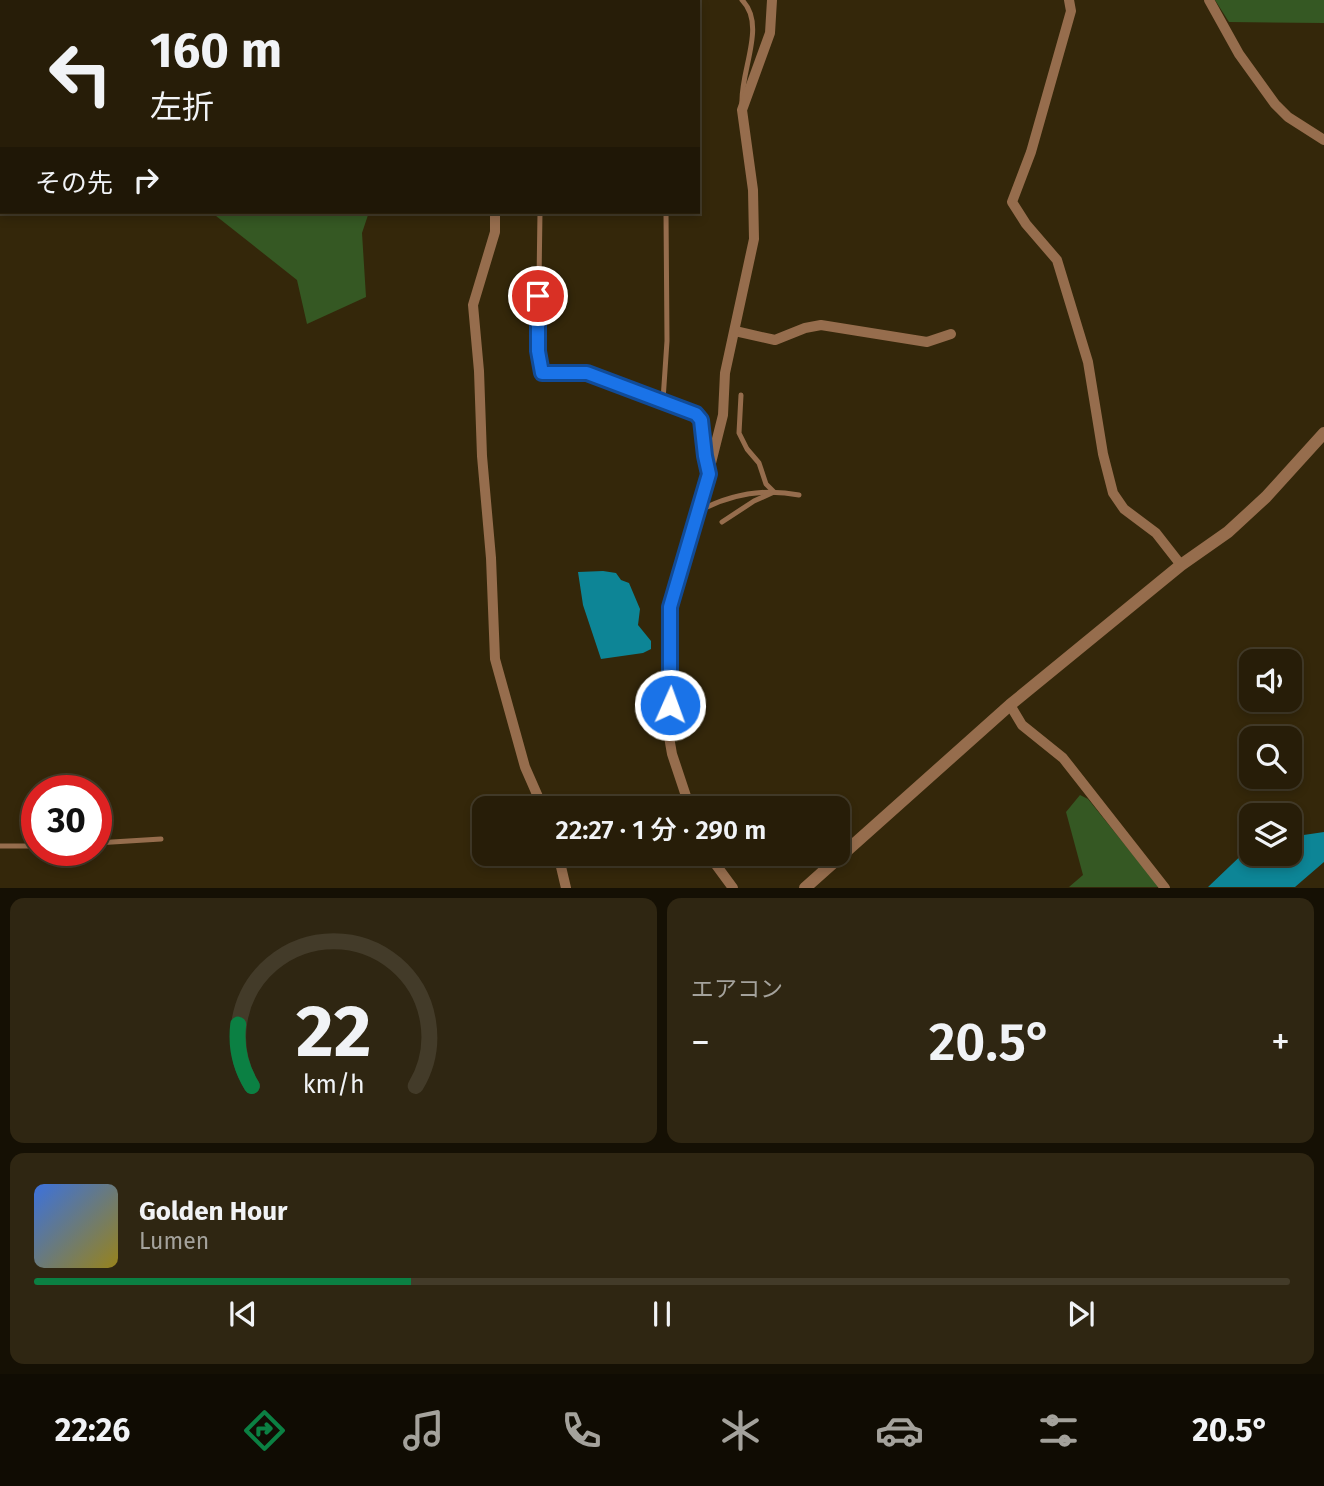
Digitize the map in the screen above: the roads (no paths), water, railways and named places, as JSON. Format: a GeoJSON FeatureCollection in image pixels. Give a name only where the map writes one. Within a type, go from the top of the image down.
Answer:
{"type":"FeatureCollection","features":[{"type":"Feature","properties":{"kind":"street"},"geometry":{"type":"LineString","coordinates":[[686,796],[672,754],[668,731],[671,678],[670,607],[699,511],[723,415],[725,373],[754,239],[753,190],[742,110],[771,33],[772,0]]}},
{"type":"Feature","properties":{"kind":"street"},"geometry":{"type":"LineString","coordinates":[[1069,0],[1071,11],[1031,152],[1012,202],[1026,224],[1057,260],[1088,362],[1102,454],[1113,493],[1124,509],[1156,533],[1181,565]]}},
{"type":"Feature","properties":{"kind":"street"},"geometry":{"type":"LineString","coordinates":[[1209,0],[1239,54],[1275,104],[1287,117],[1324,140]]}},
{"type":"Feature","properties":{"kind":"street"},"geometry":{"type":"LineString","coordinates":[[495,214],[495,232],[473,305],[491,558],[495,659],[525,767],[538,796]]}},
{"type":"Feature","properties":{"kind":"street"},"geometry":{"type":"LineString","coordinates":[[735,331],[775,340],[805,328],[821,325],[927,342],[951,334]]}},
{"type":"Feature","properties":{"kind":"street"},"geometry":{"type":"LineString","coordinates":[[806,887],[1010,705],[1181,565],[1228,532],[1266,497],[1324,433]]}},
{"type":"Feature","properties":{"kind":"street"},"geometry":{"type":"LineString","coordinates":[[1010,705],[1022,725],[1063,758],[1165,887]]}},
{"type":"Feature","properties":{"kind":"street"},"geometry":{"type":"LineString","coordinates":[[561,866],[566,887]]}},
{"type":"Feature","properties":{"kind":"street"},"geometry":{"type":"LineString","coordinates":[[717,866],[733,887]]}},
{"type":"Feature","properties":{"kind":"lane"},"geometry":{"type":"LineString","coordinates":[[742,0],[752,15],[754,29],[741,89],[742,110]]}},
{"type":"Feature","properties":{"kind":"lane"},"geometry":{"type":"LineString","coordinates":[[540,214],[538,337],[542,373],[587,373],[696,414],[701,420],[709,474]]}},
{"type":"Feature","properties":{"kind":"lane"},"geometry":{"type":"LineString","coordinates":[[663,400],[667,341],[666,214]]}},
{"type":"Feature","properties":{"kind":"lane"},"geometry":{"type":"LineString","coordinates":[[741,395],[739,433],[758,463],[766,484],[774,492]]}},
{"type":"Feature","properties":{"kind":"lane"},"geometry":{"type":"LineString","coordinates":[[722,522],[754,500],[774,492]]}},
{"type":"Feature","properties":{"kind":"lane"},"geometry":{"type":"LineString","coordinates":[[699,511],[721,499],[744,494],[774,492],[799,495]]}},
{"type":"Feature","properties":{"kind":"lane"},"geometry":{"type":"LineString","coordinates":[[112,842],[162,839]]}},
{"type":"Feature","properties":{"kind":"lane"},"geometry":{"type":"LineString","coordinates":[[0,846],[21,846]]}},
{"type":"Feature","properties":{"kind":"water"},"geometry":{"type":"Polygon","coordinates":[[[578,572],[616,573],[621,580],[629,583],[640,609],[638,625],[651,641],[651,649],[643,653],[601,659],[583,605],[578,572]]]}},
{"type":"Feature","properties":{"kind":"water"},"geometry":{"type":"Polygon","coordinates":[[[1324,832],[1324,862],[1295,887],[1208,887],[1239,857],[1239,866],[1302,866],[1302,835],[1324,832]]]}}]}
